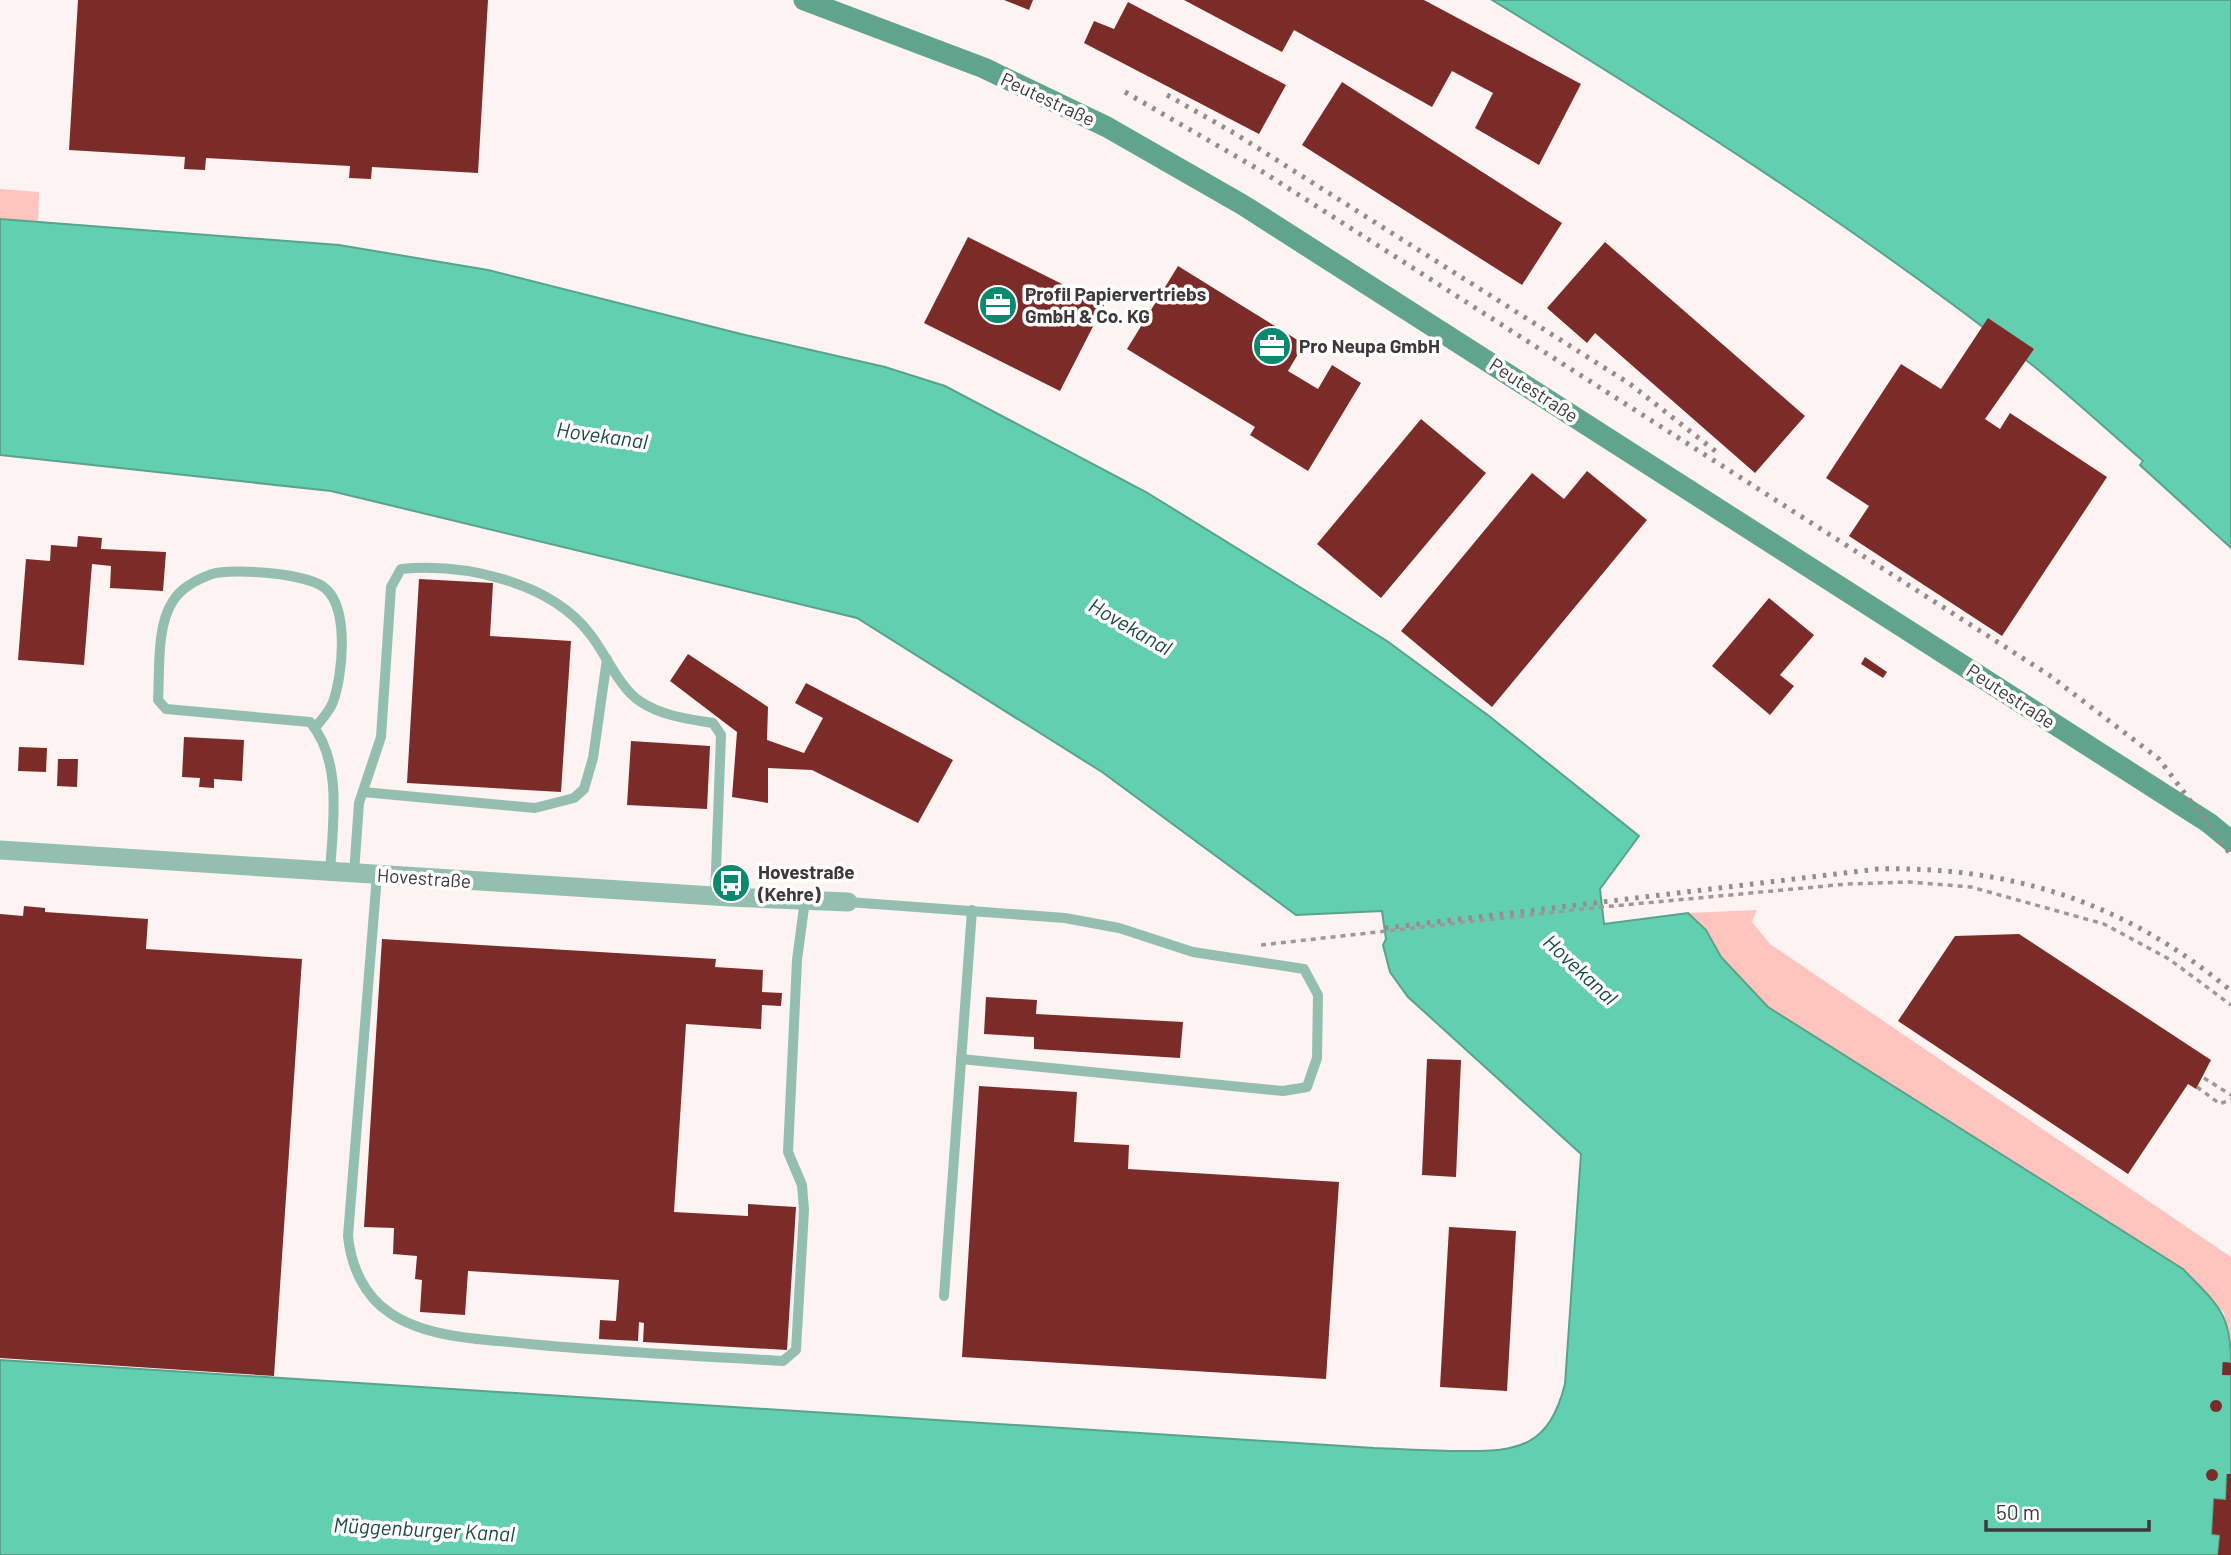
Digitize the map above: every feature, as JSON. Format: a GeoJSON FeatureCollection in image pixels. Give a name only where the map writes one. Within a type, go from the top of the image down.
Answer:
{"type":"FeatureCollection","features":[{"type":"Feature","properties":{"kind":"street","name":"Peutestraße"},"geometry":{"type":"LineString","coordinates":[[804,0],[984,68],[1107,127],[1243,205],[2209,822],[2231,841]]}},
{"type":"Feature","properties":{"kind":"street","name":"Hovestraße"},"geometry":{"type":"LineString","coordinates":[[0,850],[715,897],[848,902]]}},
{"type":"Feature","properties":{"kind":"lane"},"geometry":{"type":"LineString","coordinates":[[354,873],[363,792],[381,737],[387,615],[391,587],[401,569],[427,566],[520,582],[558,604],[589,631],[640,701],[669,715],[713,723],[721,735],[715,897]]}},
{"type":"Feature","properties":{"kind":"lane"},"geometry":{"type":"LineString","coordinates":[[315,728],[333,703],[340,668],[341,623],[335,600],[325,587],[309,580],[257,572],[214,573],[193,582],[174,598],[166,614],[158,700],[166,709],[310,722],[315,728],[322,736],[335,802],[330,871]]}},
{"type":"Feature","properties":{"kind":"lane"},"geometry":{"type":"LineString","coordinates":[[363,792],[535,808],[574,798],[584,789],[593,758],[607,659]]}},
{"type":"Feature","properties":{"kind":"lane"},"geometry":{"type":"LineString","coordinates":[[377,875],[348,1237],[355,1271],[365,1287],[390,1313],[412,1324],[464,1337],[594,1350],[783,1361],[796,1350],[804,1210],[802,1185],[788,1152],[797,948],[804,900]]}},
{"type":"Feature","properties":{"kind":"lane"},"geometry":{"type":"LineString","coordinates":[[848,902],[1065,918],[1119,928],[1193,952],[1304,969],[1318,995],[1317,1058],[1307,1087],[1283,1091],[961,1059]]}},
{"type":"Feature","properties":{"kind":"lane"},"geometry":{"type":"LineString","coordinates":[[944,1296],[972,911]]}},
{"type":"Feature","properties":{"kind":"path"},"geometry":{"type":"LineString","coordinates":[[1248,947],[1602,907],[1847,884],[1909,882],[1971,887],[2104,924],[2169,959],[2231,1006]]}},
{"type":"Feature","properties":{"kind":"path"},"geometry":{"type":"LineString","coordinates":[[2197,1087],[2220,1104],[2231,1097],[2204,1078]]}},
{"type":"Feature","properties":{"kind":"shaded area"},"geometry":{"type":"Polygon","coordinates":[[[0,189],[39,192],[38,222],[0,219],[0,189]]]}},
{"type":"Feature","properties":{"kind":"shaded area"},"geometry":{"type":"Polygon","coordinates":[[[1757,910],[1752,922],[1770,944],[2231,1257],[2231,1346],[2224,1313],[2183,1269],[1768,1007],[1721,957],[1706,930],[1688,913],[1757,910]]]}},
{"type":"Feature","properties":{"kind":"water"},"geometry":{"type":"Polygon","coordinates":[[[1492,0],[2231,0],[2231,548],[2140,465],[2143,461],[2031,364],[1901,266],[1767,174],[1492,0]]]}},
{"type":"Feature","properties":{"kind":"water"},"geometry":{"type":"Polygon","coordinates":[[[0,219],[339,245],[488,270],[741,334],[885,367],[945,386],[1146,492],[1387,641],[1489,716],[1639,836],[1600,889],[1604,924],[1688,913],[1706,930],[1721,957],[1768,1007],[2183,1269],[2213,1300],[2225,1320],[2230,1345],[2231,1363],[2223,1363],[2223,1374],[2231,1375],[2231,1474],[2227,1475],[2226,1500],[2214,1499],[2212,1534],[2220,1535],[2218,1555],[0,1555],[0,1360],[1374,1448],[1482,1451],[1516,1447],[1541,1433],[1558,1405],[1565,1384],[1581,1154],[1408,997],[1390,972],[1383,945],[1386,939],[1382,911],[1296,915],[1102,772],[857,618],[331,491],[0,455],[0,219]]]}},
{"type":"Feature","properties":{"kind":"building"},"geometry":{"type":"Polygon","coordinates":[[[78,0],[488,0],[478,173],[372,167],[371,179],[349,178],[350,166],[206,158],[205,170],[184,169],[185,157],[69,150],[78,0]]]}},
{"type":"Feature","properties":{"kind":"building"},"geometry":{"type":"Polygon","coordinates":[[[1004,0],[1033,0],[1029,10],[1004,0]]]}},
{"type":"Feature","properties":{"kind":"building"},"geometry":{"type":"Polygon","coordinates":[[[1184,0],[1424,0],[1581,84],[1539,165],[1475,128],[1493,93],[1452,71],[1432,107],[1294,30],[1282,52],[1184,0]]]}},
{"type":"Feature","properties":{"kind":"building"},"geometry":{"type":"Polygon","coordinates":[[[1128,2],[1286,85],[1259,134],[1084,43],[1094,21],[1114,29],[1128,2]]]}},
{"type":"Feature","properties":{"kind":"building"},"geometry":{"type":"Polygon","coordinates":[[[1342,82],[1562,223],[1522,285],[1302,145],[1342,82]]]}},
{"type":"Feature","properties":{"kind":"building"},"geometry":{"type":"Polygon","coordinates":[[[968,237],[1104,305],[1060,391],[924,323],[968,237]]]}},
{"type":"Feature","properties":{"kind":"building"},"geometry":{"type":"Polygon","coordinates":[[[1605,242],[1805,416],[1755,473],[1595,333],[1587,343],[1547,308],[1605,242]]]}},
{"type":"Feature","properties":{"kind":"building"},"geometry":{"type":"Polygon","coordinates":[[[1178,266],[1304,344],[1288,371],[1318,389],[1332,365],[1361,383],[1308,471],[1250,435],[1255,427],[1127,349],[1178,266]]]}},
{"type":"Feature","properties":{"kind":"building"},"geometry":{"type":"Polygon","coordinates":[[[1988,318],[2034,349],[1985,419],[2000,429],[2010,413],[2107,477],[2002,636],[1849,536],[1869,506],[1826,478],[1901,364],[1941,389],[1988,318]]]}},
{"type":"Feature","properties":{"kind":"building"},"geometry":{"type":"Polygon","coordinates":[[[1421,419],[1486,473],[1381,598],[1317,544],[1421,419]]]}},
{"type":"Feature","properties":{"kind":"building"},"geometry":{"type":"Polygon","coordinates":[[[1587,471],[1647,520],[1492,707],[1401,631],[1532,473],[1564,499],[1587,471]]]}},
{"type":"Feature","properties":{"kind":"building"},"geometry":{"type":"Polygon","coordinates":[[[78,536],[102,538],[101,549],[166,552],[163,591],[110,588],[111,566],[92,564],[84,665],[18,660],[26,559],[50,561],[51,545],[77,547],[78,536]]]}},
{"type":"Feature","properties":{"kind":"building"},"geometry":{"type":"Polygon","coordinates":[[[419,579],[493,583],[490,636],[571,641],[561,792],[407,783],[419,579]]]}},
{"type":"Feature","properties":{"kind":"building"},"geometry":{"type":"Polygon","coordinates":[[[1769,598],[1814,635],[1780,675],[1794,686],[1770,715],[1712,666],[1769,598]]]}},
{"type":"Feature","properties":{"kind":"building"},"geometry":{"type":"Polygon","coordinates":[[[688,654],[768,707],[767,740],[804,753],[823,718],[795,703],[806,683],[953,760],[918,823],[812,770],[768,768],[768,803],[732,797],[737,732],[670,681],[688,654]]]}},
{"type":"Feature","properties":{"kind":"building"},"geometry":{"type":"Polygon","coordinates":[[[1865,657],[1887,672],[1883,678],[1861,664],[1865,657]]]}},
{"type":"Feature","properties":{"kind":"building"},"geometry":{"type":"Polygon","coordinates":[[[184,737],[244,740],[242,781],[214,779],[214,788],[199,787],[200,778],[182,777],[184,737]]]}},
{"type":"Feature","properties":{"kind":"building"},"geometry":{"type":"Polygon","coordinates":[[[631,741],[710,746],[707,809],[627,805],[631,741]]]}},
{"type":"Feature","properties":{"kind":"building"},"geometry":{"type":"Polygon","coordinates":[[[19,747],[47,748],[46,772],[18,771],[19,747]]]}},
{"type":"Feature","properties":{"kind":"building"},"geometry":{"type":"Polygon","coordinates":[[[58,759],[78,759],[77,787],[57,786],[58,759]]]}},
{"type":"Feature","properties":{"kind":"building"},"geometry":{"type":"Polygon","coordinates":[[[24,906],[45,908],[45,912],[148,919],[146,949],[302,959],[274,1376],[0,1358],[0,914],[23,916],[24,906]]]}},
{"type":"Feature","properties":{"kind":"building"},"geometry":{"type":"Polygon","coordinates":[[[2019,934],[2211,1060],[2196,1089],[2188,1084],[2128,1174],[1898,1021],[1955,936],[2019,934]]]}},
{"type":"Feature","properties":{"kind":"building"},"geometry":{"type":"Polygon","coordinates":[[[382,939],[716,959],[715,967],[763,970],[762,992],[782,993],[781,1006],[762,1005],[761,1029],[686,1024],[674,1212],[748,1216],[748,1204],[796,1207],[787,1350],[643,1342],[644,1323],[639,1322],[638,1341],[599,1339],[600,1320],[616,1321],[619,1280],[468,1271],[465,1315],[420,1312],[422,1280],[415,1279],[417,1256],[393,1254],[394,1228],[364,1227],[382,939]]]}},
{"type":"Feature","properties":{"kind":"building"},"geometry":{"type":"Polygon","coordinates":[[[986,997],[1037,1000],[1036,1014],[1183,1022],[1180,1058],[1034,1049],[1034,1037],[984,1034],[986,997]]]}},
{"type":"Feature","properties":{"kind":"building"},"geometry":{"type":"Polygon","coordinates":[[[1427,1059],[1461,1060],[1456,1177],[1422,1175],[1427,1059]]]}},
{"type":"Feature","properties":{"kind":"building"},"geometry":{"type":"Polygon","coordinates":[[[979,1086],[1077,1092],[1074,1142],[1129,1145],[1128,1169],[1339,1182],[1326,1379],[962,1357],[979,1086]]]}},
{"type":"Feature","properties":{"kind":"building"},"geometry":{"type":"Polygon","coordinates":[[[1449,1227],[1516,1231],[1507,1391],[1440,1387],[1449,1227]]]}},
{"type":"Feature","properties":{"kind":"building"},"geometry":{"type":"Polygon","coordinates":[[[2223,1362],[2231,1363],[2231,1375],[2222,1375],[2223,1362]]]}},
{"type":"Feature","properties":{"kind":"building"},"geometry":{"type":"Polygon","coordinates":[[[2216,1400],[2222,1406],[2216,1412],[2210,1406],[2216,1400]]]}},
{"type":"Feature","properties":{"kind":"building"},"geometry":{"type":"Polygon","coordinates":[[[2212,1469],[2218,1475],[2212,1481],[2206,1475],[2212,1469]]]}},
{"type":"Feature","properties":{"kind":"building"},"geometry":{"type":"Polygon","coordinates":[[[2227,1474],[2231,1474],[2231,1555],[2218,1555],[2220,1535],[2212,1534],[2214,1499],[2226,1500],[2227,1474]]]}},
{"type":"Feature","properties":{"kind":"railway"},"geometry":{"type":"LineString","coordinates":[[1125,92],[1263,172],[2049,675],[2159,759],[2231,855]]}},
{"type":"Feature","properties":{"kind":"railway"},"geometry":{"type":"LineString","coordinates":[[1167,95],[1234,133],[1630,384],[1719,454]]}},
{"type":"Feature","properties":{"kind":"railway"},"geometry":{"type":"LineString","coordinates":[[1385,928],[1878,869],[1927,870],[1975,874],[2021,883],[2066,896],[2109,913],[2151,934],[2231,991]]}},
{"type":"Feature","properties":{"kind":"place","name":"Profil Papiervertriebs GmbH & Co. KG"},"geometry":{"type":"Point","coordinates":[998,305]}},
{"type":"Feature","properties":{"kind":"place","name":"Pro Neupa GmbH"},"geometry":{"type":"Point","coordinates":[1272,346]}},
{"type":"Feature","properties":{"kind":"place","name":"Hovestraße (Kehre)"},"geometry":{"type":"Point","coordinates":[731,883]}},
{"type":"Feature","properties":{"kind":"water label","name":"Hovekanal"},"geometry":{"type":"Point","coordinates":[602,436]}},
{"type":"Feature","properties":{"kind":"water label","name":"Hovekanal"},"geometry":{"type":"Point","coordinates":[1130,627]}},
{"type":"Feature","properties":{"kind":"water label","name":"Hovekanal"},"geometry":{"type":"Point","coordinates":[1580,970]}},
{"type":"Feature","properties":{"kind":"water label","name":"Müggenburger Kanal"},"geometry":{"type":"Point","coordinates":[424,1530]}}]}
